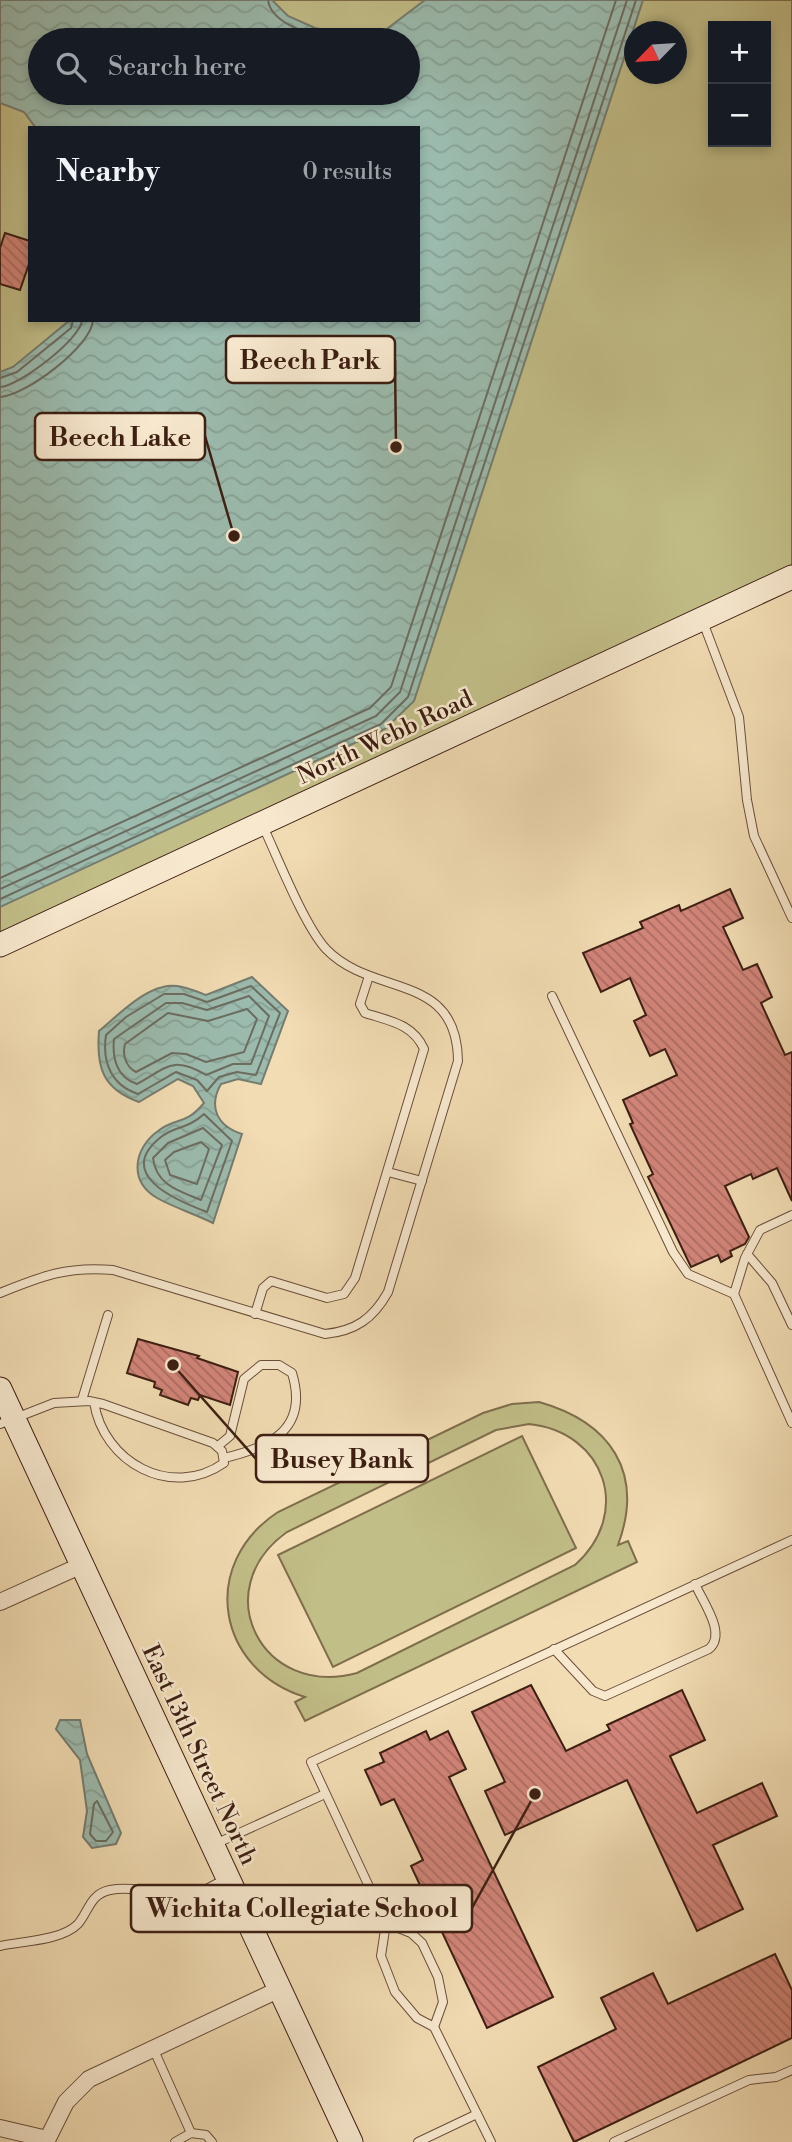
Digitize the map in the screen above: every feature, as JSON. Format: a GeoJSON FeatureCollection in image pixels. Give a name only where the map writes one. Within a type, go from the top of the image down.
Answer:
{"type":"FeatureCollection","features":[{"type":"Feature","properties":{"kind":"main road","name":"North Webb Road"},"geometry":{"type":"LineString","coordinates":[[0,945],[792,577]]}},
{"type":"Feature","properties":{"kind":"main road","name":"East 13th Street North"},"geometry":{"type":"LineString","coordinates":[[0,1390],[7,1421],[82,1565],[352,2142]]}},
{"type":"Feature","properties":{"kind":"street"},"geometry":{"type":"LineString","coordinates":[[0,1602],[82,1565]]}},
{"type":"Feature","properties":{"kind":"street"},"geometry":{"type":"LineString","coordinates":[[0,2128],[47,2141],[66,2102],[89,2079],[280,1989]]}},
{"type":"Feature","properties":{"kind":"lane"},"geometry":{"type":"LineString","coordinates":[[701,619],[739,717],[747,800],[754,836],[789,906],[792,918]]}},
{"type":"Feature","properties":{"kind":"lane"},"geometry":{"type":"LineString","coordinates":[[0,1293],[54,1271],[83,1268],[113,1270],[325,1334],[341,1332],[362,1324],[381,1306],[388,1292],[458,1061],[454,1029],[439,1004],[404,987],[342,964],[323,946],[262,824]]}},
{"type":"Feature","properties":{"kind":"lane"},"geometry":{"type":"LineString","coordinates":[[255,1314],[263,1288],[271,1281],[327,1297],[344,1294],[355,1278],[424,1049],[419,1036],[404,1025],[365,1013],[360,1004],[369,976]]}},
{"type":"Feature","properties":{"kind":"lane"},"geometry":{"type":"LineString","coordinates":[[552,996],[673,1252],[688,1274],[734,1294]]}},
{"type":"Feature","properties":{"kind":"lane"},"geometry":{"type":"LineString","coordinates":[[388,1172],[422,1181]]}},
{"type":"Feature","properties":{"kind":"lane"},"geometry":{"type":"LineString","coordinates":[[792,1215],[760,1230],[747,1254],[734,1294],[792,1423]]}},
{"type":"Feature","properties":{"kind":"lane"},"geometry":{"type":"LineString","coordinates":[[747,1254],[772,1283],[792,1325]]}},
{"type":"Feature","properties":{"kind":"lane"},"geometry":{"type":"LineString","coordinates":[[82,1400],[108,1315]]}},
{"type":"Feature","properties":{"kind":"lane"},"geometry":{"type":"LineString","coordinates":[[218,1447],[230,1436],[244,1379],[261,1365],[279,1365],[292,1373],[296,1387],[295,1407],[289,1427],[278,1438],[257,1451],[224,1458]]}},
{"type":"Feature","properties":{"kind":"lane"},"geometry":{"type":"LineString","coordinates":[[7,1421],[54,1403],[82,1400],[94,1402],[218,1447],[224,1458]]}},
{"type":"Feature","properties":{"kind":"lane"},"geometry":{"type":"LineString","coordinates":[[94,1402],[98,1423],[106,1438],[120,1455],[146,1471],[189,1479],[221,1465],[224,1458]]}},
{"type":"Feature","properties":{"kind":"lane"},"geometry":{"type":"LineString","coordinates":[[491,2142],[433,2027],[417,2018],[395,1992],[381,1956],[386,1923],[310,1762],[792,1540]]}},
{"type":"Feature","properties":{"kind":"lane"},"geometry":{"type":"LineString","coordinates":[[554,1650],[593,1691],[605,1696],[709,1648],[716,1643],[718,1634],[695,1584]]}},
{"type":"Feature","properties":{"kind":"lane"},"geometry":{"type":"LineString","coordinates":[[213,1845],[325,1794]]}},
{"type":"Feature","properties":{"kind":"lane"},"geometry":{"type":"LineString","coordinates":[[0,1946],[60,1934],[77,1924],[91,1899],[108,1890],[151,1889],[173,1895],[191,1895],[228,1878]]}},
{"type":"Feature","properties":{"kind":"lane"},"geometry":{"type":"LineString","coordinates":[[386,1923],[411,1934],[422,1943],[438,1977],[443,2002],[433,2027]]}},
{"type":"Feature","properties":{"kind":"lane"},"geometry":{"type":"LineString","coordinates":[[153,2048],[191,2133]]}},
{"type":"Feature","properties":{"kind":"lane"},"geometry":{"type":"LineString","coordinates":[[614,2142],[749,2080],[776,2077],[792,2070]]}},
{"type":"Feature","properties":{"kind":"lane"},"geometry":{"type":"LineString","coordinates":[[418,2142],[477,2114]]}},
{"type":"Feature","properties":{"kind":"lane"},"geometry":{"type":"LineString","coordinates":[[176,2142],[191,2133],[206,2135],[212,2142]]}},
{"type":"Feature","properties":{"kind":"shaded area"},"geometry":{"type":"Polygon","coordinates":[[[0,0],[792,0],[792,574],[0,943],[0,0]]]}},
{"type":"Feature","properties":{"kind":"shaded area"},"geometry":{"type":"Polygon","coordinates":[[[539,1402],[564,1411],[602,1437],[615,1454],[624,1473],[627,1495],[625,1519],[618,1545],[628,1541],[637,1562],[305,1721],[295,1702],[305,1697],[275,1683],[252,1664],[237,1640],[228,1614],[228,1586],[236,1559],[253,1534],[278,1512],[483,1413],[512,1404],[539,1402]],[[529,1424],[496,1430],[287,1532],[263,1556],[250,1582],[249,1609],[256,1634],[272,1655],[295,1670],[323,1677],[357,1673],[575,1565],[593,1544],[603,1522],[606,1500],[602,1478],[592,1458],[576,1442],[555,1430],[529,1424]]]}},
{"type":"Feature","properties":{"kind":"shaded area"},"geometry":{"type":"Polygon","coordinates":[[[522,1436],[576,1548],[333,1667],[278,1555],[522,1436]]]}},
{"type":"Feature","properties":{"kind":"water"},"geometry":{"type":"Polygon","coordinates":[[[0,0],[272,0],[288,16],[315,28],[28,28],[28,105],[420,105],[420,28],[388,28],[425,0],[643,0],[636,21],[624,21],[624,58],[414,701],[385,729],[0,907],[0,372],[13,367],[68,322],[420,322],[420,126],[34,126],[24,112],[0,103],[0,0]]]}},
{"type":"Feature","properties":{"kind":"water"},"geometry":{"type":"Polygon","coordinates":[[[252,977],[288,1011],[261,1084],[238,1079],[221,1084],[217,1092],[217,1115],[226,1126],[242,1134],[213,1223],[157,1198],[148,1191],[138,1174],[139,1155],[150,1138],[164,1127],[191,1115],[204,1103],[193,1086],[178,1079],[139,1102],[117,1091],[104,1076],[101,1066],[99,1031],[129,1006],[154,990],[174,986],[206,995],[252,977]]]}},
{"type":"Feature","properties":{"kind":"water"},"geometry":{"type":"Polygon","coordinates":[[[60,1720],[80,1720],[87,1754],[121,1833],[116,1844],[92,1848],[83,1837],[87,1811],[80,1760],[56,1729],[60,1720]]]}},
{"type":"Feature","properties":{"kind":"building"},"geometry":{"type":"Polygon","coordinates":[[[5,233],[28,240],[28,267],[20,290],[0,284],[0,248],[5,233]]]}},
{"type":"Feature","properties":{"kind":"building"},"geometry":{"type":"Polygon","coordinates":[[[730,889],[743,918],[723,927],[743,970],[757,964],[772,997],[761,1003],[785,1055],[792,1052],[792,1201],[777,1168],[753,1179],[751,1174],[725,1186],[749,1237],[745,1244],[730,1251],[732,1256],[721,1262],[718,1255],[691,1267],[648,1177],[653,1174],[630,1124],[633,1123],[623,1100],[677,1075],[665,1049],[650,1056],[634,1021],[646,1015],[630,978],[601,992],[583,953],[643,928],[640,922],[679,905],[681,911],[730,889]]]}},
{"type":"Feature","properties":{"kind":"building"},"geometry":{"type":"Polygon","coordinates":[[[138,1339],[199,1356],[197,1358],[238,1372],[230,1405],[200,1395],[198,1400],[191,1398],[188,1405],[160,1395],[162,1390],[154,1387],[155,1382],[127,1373],[138,1339]]]}},
{"type":"Feature","properties":{"kind":"building"},"geometry":{"type":"Polygon","coordinates":[[[531,1685],[566,1751],[610,1730],[607,1725],[682,1690],[705,1740],[670,1756],[697,1813],[762,1783],[777,1816],[713,1845],[743,1909],[697,1931],[627,1780],[505,1835],[485,1791],[505,1782],[472,1712],[531,1685]]]}},
{"type":"Feature","properties":{"kind":"building"},"geometry":{"type":"Polygon","coordinates":[[[426,1731],[430,1740],[448,1731],[466,1769],[449,1777],[553,1997],[487,2028],[411,1866],[423,1860],[394,1799],[381,1805],[365,1770],[384,1762],[380,1753],[426,1731]]]}},
{"type":"Feature","properties":{"kind":"building"},"geometry":{"type":"Polygon","coordinates":[[[775,1954],[792,1990],[792,2038],[574,2142],[538,2067],[616,2029],[601,1998],[653,1973],[668,2004],[775,1954]]]}},
{"type":"Feature","properties":{"kind":"place","name":"Beech Park"},"geometry":{"type":"Point","coordinates":[396,447]}},
{"type":"Feature","properties":{"kind":"place","name":"Beech Lake"},"geometry":{"type":"Point","coordinates":[234,536]}},
{"type":"Feature","properties":{"kind":"place","name":"Busey Bank"},"geometry":{"type":"Point","coordinates":[173,1365]}},
{"type":"Feature","properties":{"kind":"place","name":"Wichita Collegiate School"},"geometry":{"type":"Point","coordinates":[535,1794]}}]}
